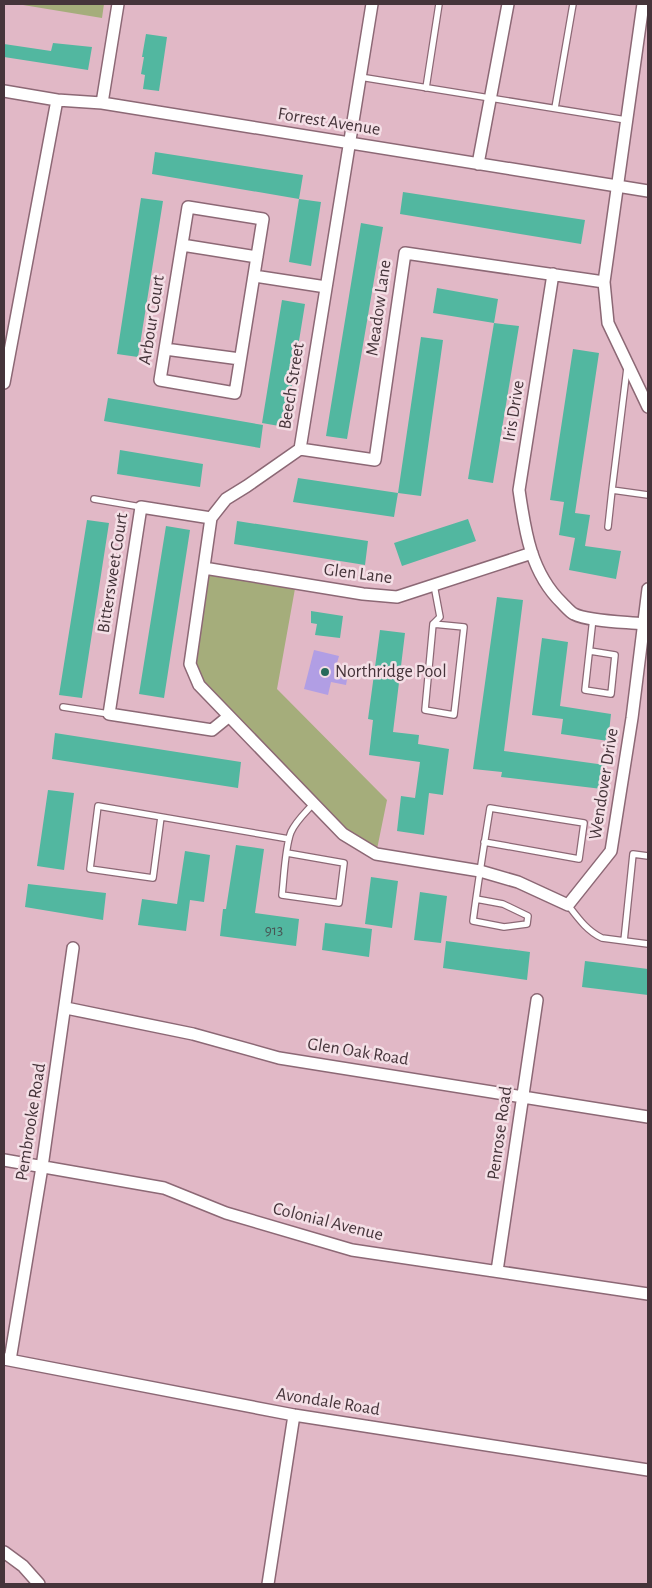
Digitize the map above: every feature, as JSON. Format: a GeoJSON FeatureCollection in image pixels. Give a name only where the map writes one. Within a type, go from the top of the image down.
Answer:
{"type":"FeatureCollection","features":[{"type":"Feature","properties":{"kind":"street"},"geometry":{"type":"LineString","coordinates":[[102,103],[118,4]]}},
{"type":"Feature","properties":{"kind":"street","name":"Beech Street"},"geometry":{"type":"LineString","coordinates":[[372,4],[300,449],[247,486],[226,498],[211,518],[190,664],[199,685],[342,834],[376,854],[480,870]]}},
{"type":"Feature","properties":{"kind":"street"},"geometry":{"type":"LineString","coordinates":[[478,164],[508,4]]}},
{"type":"Feature","properties":{"kind":"street"},"geometry":{"type":"LineString","coordinates":[[644,4],[604,282],[608,323],[648,407]]}},
{"type":"Feature","properties":{"kind":"street","name":"Forrest Avenue"},"geometry":{"type":"LineString","coordinates":[[4,91],[57,100],[102,103],[648,191]]}},
{"type":"Feature","properties":{"kind":"street"},"geometry":{"type":"LineString","coordinates":[[4,383],[57,100]]}},
{"type":"Feature","properties":{"kind":"street","name":"Arbour Court"},"geometry":{"type":"LineString","coordinates":[[188,207],[263,219],[235,392],[160,380],[182,245],[188,207]]}},
{"type":"Feature","properties":{"kind":"street"},"geometry":{"type":"LineString","coordinates":[[182,245],[257,257]]}},
{"type":"Feature","properties":{"kind":"street","name":"Meadow Lane"},"geometry":{"type":"LineString","coordinates":[[300,449],[376,460],[405,253],[604,282]]}},
{"type":"Feature","properties":{"kind":"street","name":"Iris Drive"},"geometry":{"type":"LineString","coordinates":[[553,274],[519,490],[523,522],[540,577],[573,614],[644,628]]}},
{"type":"Feature","properties":{"kind":"street"},"geometry":{"type":"LineString","coordinates":[[254,276],[326,287]]}},
{"type":"Feature","properties":{"kind":"street"},"geometry":{"type":"LineString","coordinates":[[165,349],[240,359]]}},
{"type":"Feature","properties":{"kind":"street","name":"Bittersweet Court"},"geometry":{"type":"LineString","coordinates":[[109,714],[141,507],[211,518]]}},
{"type":"Feature","properties":{"kind":"street","name":"Glen Lane"},"geometry":{"type":"LineString","coordinates":[[204,568],[363,594],[397,597],[532,553]]}},
{"type":"Feature","properties":{"kind":"street","name":"Wendover Drive"},"geometry":{"type":"LineString","coordinates":[[568,905],[612,851],[632,718],[648,589]]}},
{"type":"Feature","properties":{"kind":"street"},"geometry":{"type":"LineString","coordinates":[[109,714],[212,730],[228,717]]}},
{"type":"Feature","properties":{"kind":"street"},"geometry":{"type":"LineString","coordinates":[[480,870],[518,882],[568,905]]}},
{"type":"Feature","properties":{"kind":"street","name":"Pembrooke Road"},"geometry":{"type":"LineString","coordinates":[[7,1359],[42,1167],[74,948]]}},
{"type":"Feature","properties":{"kind":"street","name":"Penrose Road"},"geometry":{"type":"LineString","coordinates":[[497,1270],[538,1000]]}},
{"type":"Feature","properties":{"kind":"street","name":"Glen Oak Road"},"geometry":{"type":"LineString","coordinates":[[66,1008],[193,1034],[279,1058],[369,1073],[421,1079],[523,1098],[648,1117]]}},
{"type":"Feature","properties":{"kind":"street","name":"Colonial Avenue"},"geometry":{"type":"LineString","coordinates":[[4,1160],[164,1188],[226,1213],[352,1250],[497,1270],[648,1294]]}},
{"type":"Feature","properties":{"kind":"street","name":"Avondale Road"},"geometry":{"type":"LineString","coordinates":[[7,1359],[294,1415],[648,1470]]}},
{"type":"Feature","properties":{"kind":"street"},"geometry":{"type":"LineString","coordinates":[[268,1584],[294,1415]]}},
{"type":"Feature","properties":{"kind":"street"},"geometry":{"type":"LineString","coordinates":[[4,1552],[22,1566],[39,1584]]}},
{"type":"Feature","properties":{"kind":"lane"},"geometry":{"type":"LineString","coordinates":[[426,88],[439,4]]}},
{"type":"Feature","properties":{"kind":"lane"},"geometry":{"type":"LineString","coordinates":[[555,108],[573,4]]}},
{"type":"Feature","properties":{"kind":"lane"},"geometry":{"type":"LineString","coordinates":[[360,77],[626,120]]}},
{"type":"Feature","properties":{"kind":"lane"},"geometry":{"type":"LineString","coordinates":[[608,527],[627,365]]}},
{"type":"Feature","properties":{"kind":"lane"},"geometry":{"type":"LineString","coordinates":[[612,490],[648,495]]}},
{"type":"Feature","properties":{"kind":"lane"},"geometry":{"type":"LineString","coordinates":[[94,499],[141,507]]}},
{"type":"Feature","properties":{"kind":"lane"},"geometry":{"type":"LineString","coordinates":[[434,585],[440,618],[434,624],[425,710],[454,715],[464,628],[434,624]]}},
{"type":"Feature","properties":{"kind":"lane"},"geometry":{"type":"LineString","coordinates":[[590,650],[615,655],[611,694],[585,690],[593,618]]}},
{"type":"Feature","properties":{"kind":"lane"},"geometry":{"type":"LineString","coordinates":[[63,708],[109,714]]}},
{"type":"Feature","properties":{"kind":"lane"},"geometry":{"type":"LineString","coordinates":[[287,854],[344,863],[339,903],[282,895],[287,854],[289,839],[301,816],[313,804]]}},
{"type":"Feature","properties":{"kind":"lane"},"geometry":{"type":"LineString","coordinates":[[161,817],[153,878],[90,868],[98,806],[289,839]]}},
{"type":"Feature","properties":{"kind":"lane"},"geometry":{"type":"LineString","coordinates":[[476,899],[502,904],[528,916],[528,924],[504,927],[473,921],[476,899],[480,870],[484,842],[490,808],[584,823],[579,858],[484,842]]}},
{"type":"Feature","properties":{"kind":"lane"},"geometry":{"type":"LineString","coordinates":[[624,941],[633,854],[648,856]]}},
{"type":"Feature","properties":{"kind":"lane"},"geometry":{"type":"LineString","coordinates":[[568,905],[580,922],[595,935],[602,938],[648,944]]}},
{"type":"Feature","properties":{"kind":"green space"},"geometry":{"type":"Polygon","coordinates":[[[17,4],[104,4],[102,18],[17,4]]]}},
{"type":"Feature","properties":{"kind":"green space"},"geometry":{"type":"Polygon","coordinates":[[[204,568],[296,583],[277,689],[387,800],[376,854],[343,834],[228,717],[190,664],[204,568]]]}},
{"type":"Feature","properties":{"kind":"shaded area","name":"Northridge Pool"},"geometry":{"type":"Polygon","coordinates":[[[314,650],[339,656],[335,670],[348,674],[346,685],[331,682],[328,695],[304,689],[314,650]]]}},
{"type":"Feature","properties":{"kind":"building"},"geometry":{"type":"Polygon","coordinates":[[[146,34],[167,37],[159,91],[143,89],[145,75],[141,74],[146,34]]]}},
{"type":"Feature","properties":{"kind":"building"},"geometry":{"type":"Polygon","coordinates":[[[53,43],[92,47],[88,70],[4,57],[4,44],[51,51],[53,43]]]}},
{"type":"Feature","properties":{"kind":"building"},"geometry":{"type":"Polygon","coordinates":[[[155,152],[303,175],[299,199],[152,174],[155,152]]]}},
{"type":"Feature","properties":{"kind":"building"},"geometry":{"type":"Polygon","coordinates":[[[403,192],[585,220],[581,244],[400,214],[403,192]]]}},
{"type":"Feature","properties":{"kind":"building"},"geometry":{"type":"Polygon","coordinates":[[[141,198],[163,201],[138,357],[117,354],[141,198]]]}},
{"type":"Feature","properties":{"kind":"building"},"geometry":{"type":"Polygon","coordinates":[[[299,199],[321,202],[311,266],[289,262],[299,199]]]}},
{"type":"Feature","properties":{"kind":"building"},"geometry":{"type":"Polygon","coordinates":[[[361,223],[383,227],[347,439],[326,436],[361,223]]]}},
{"type":"Feature","properties":{"kind":"building"},"geometry":{"type":"Polygon","coordinates":[[[437,288],[498,299],[494,323],[433,313],[437,288]]]}},
{"type":"Feature","properties":{"kind":"building"},"geometry":{"type":"Polygon","coordinates":[[[282,300],[305,304],[285,427],[262,423],[282,300]]]}},
{"type":"Feature","properties":{"kind":"building"},"geometry":{"type":"Polygon","coordinates":[[[494,323],[519,326],[493,483],[468,479],[494,323]]]}},
{"type":"Feature","properties":{"kind":"building"},"geometry":{"type":"Polygon","coordinates":[[[421,337],[443,340],[421,496],[398,493],[421,337]]]}},
{"type":"Feature","properties":{"kind":"building"},"geometry":{"type":"Polygon","coordinates":[[[573,349],[599,353],[575,513],[590,515],[585,546],[621,551],[616,579],[569,570],[575,538],[559,535],[564,502],[550,500],[573,349]]]}},
{"type":"Feature","properties":{"kind":"building"},"geometry":{"type":"Polygon","coordinates":[[[108,398],[263,425],[260,448],[104,421],[108,398]]]}},
{"type":"Feature","properties":{"kind":"building"},"geometry":{"type":"Polygon","coordinates":[[[120,450],[203,464],[200,487],[117,474],[120,450]]]}},
{"type":"Feature","properties":{"kind":"building"},"geometry":{"type":"Polygon","coordinates":[[[298,478],[398,493],[394,517],[293,502],[298,478]]]}},
{"type":"Feature","properties":{"kind":"building"},"geometry":{"type":"Polygon","coordinates":[[[468,519],[476,541],[402,566],[394,543],[468,519]]]}},
{"type":"Feature","properties":{"kind":"building"},"geometry":{"type":"Polygon","coordinates":[[[87,520],[109,523],[82,698],[59,695],[87,520]]]}},
{"type":"Feature","properties":{"kind":"building"},"geometry":{"type":"Polygon","coordinates":[[[237,521],[368,541],[365,565],[234,544],[237,521]]]}},
{"type":"Feature","properties":{"kind":"building"},"geometry":{"type":"Polygon","coordinates":[[[166,526],[190,530],[164,698],[139,694],[166,526]]]}},
{"type":"Feature","properties":{"kind":"building"},"geometry":{"type":"Polygon","coordinates":[[[497,597],[523,600],[504,751],[605,765],[602,789],[501,777],[502,772],[473,769],[497,597]]]}},
{"type":"Feature","properties":{"kind":"building"},"geometry":{"type":"Polygon","coordinates":[[[311,611],[343,616],[340,638],[315,635],[317,624],[311,623],[311,611]]]}},
{"type":"Feature","properties":{"kind":"building"},"geometry":{"type":"Polygon","coordinates":[[[380,630],[405,633],[393,732],[419,735],[418,744],[449,749],[443,795],[429,793],[424,835],[397,831],[401,796],[415,798],[420,762],[369,755],[373,720],[368,719],[380,630]]]}},
{"type":"Feature","properties":{"kind":"building"},"geometry":{"type":"Polygon","coordinates":[[[542,638],[568,642],[560,706],[611,714],[608,741],[561,734],[563,719],[532,715],[542,638]]]}},
{"type":"Feature","properties":{"kind":"building"},"geometry":{"type":"Polygon","coordinates":[[[55,733],[241,762],[238,788],[52,759],[55,733]]]}},
{"type":"Feature","properties":{"kind":"building"},"geometry":{"type":"Polygon","coordinates":[[[48,790],[74,793],[64,870],[37,866],[48,790]]]}},
{"type":"Feature","properties":{"kind":"building"},"geometry":{"type":"Polygon","coordinates":[[[236,845],[264,849],[255,913],[299,919],[296,946],[220,936],[223,909],[226,909],[236,845]]]}},
{"type":"Feature","properties":{"kind":"building"},"geometry":{"type":"Polygon","coordinates":[[[185,851],[210,855],[204,902],[190,900],[186,931],[138,925],[142,899],[177,904],[185,851]]]}},
{"type":"Feature","properties":{"kind":"building"},"geometry":{"type":"Polygon","coordinates":[[[371,877],[398,881],[392,928],[365,924],[371,877]]]}},
{"type":"Feature","properties":{"kind":"building"},"geometry":{"type":"Polygon","coordinates":[[[28,884],[106,893],[103,920],[25,907],[28,884]]]}},
{"type":"Feature","properties":{"kind":"building"},"geometry":{"type":"Polygon","coordinates":[[[420,892],[447,896],[441,943],[414,940],[420,892]]]}},
{"type":"Feature","properties":{"kind":"building"},"geometry":{"type":"Polygon","coordinates":[[[325,923],[372,929],[369,957],[322,950],[325,923]]]}},
{"type":"Feature","properties":{"kind":"building"},"geometry":{"type":"Polygon","coordinates":[[[446,941],[530,952],[527,980],[443,968],[446,941]]]}},
{"type":"Feature","properties":{"kind":"building"},"geometry":{"type":"Polygon","coordinates":[[[585,961],[648,969],[648,995],[582,987],[585,961]]]}},
{"type":"Feature","properties":{"kind":"place","name":"Northridge Pool"},"geometry":{"type":"Point","coordinates":[325,672]}}]}
